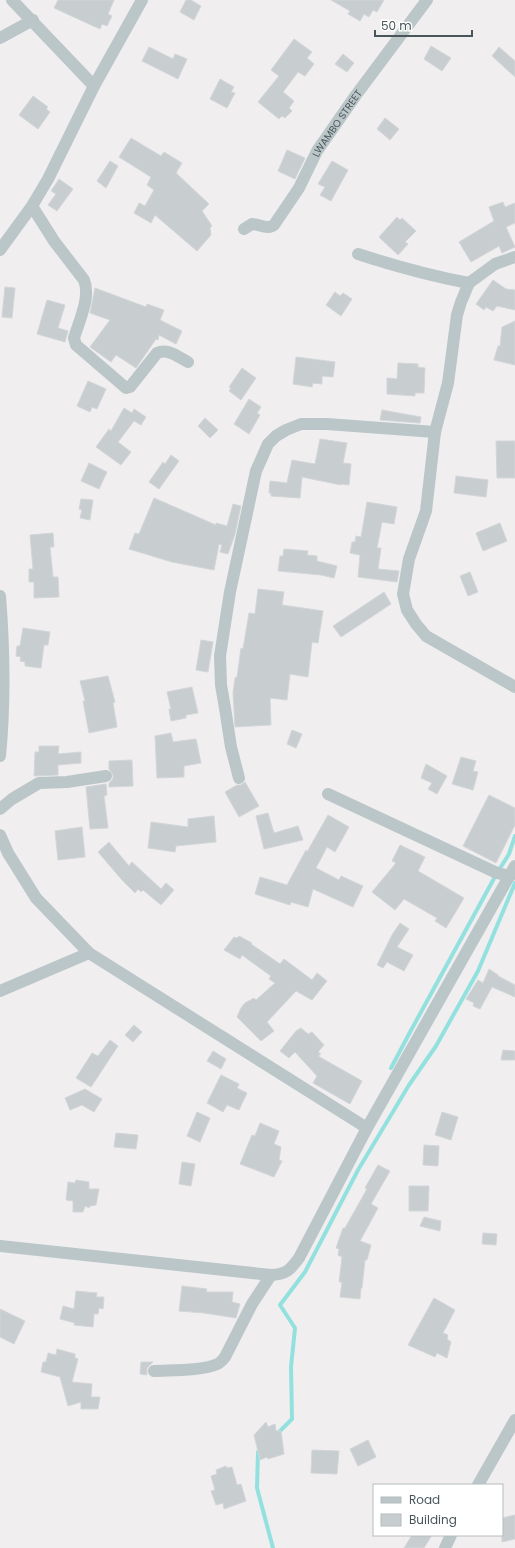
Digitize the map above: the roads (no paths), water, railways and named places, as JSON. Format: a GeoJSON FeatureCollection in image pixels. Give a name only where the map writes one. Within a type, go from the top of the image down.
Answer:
{"type":"FeatureCollection","features":[{"type":"Feature","properties":{"kind":"street"},"geometry":{"type":"LineString","coordinates":[[12,0],[33,20],[94,86]]}},
{"type":"Feature","properties":{"kind":"street"},"geometry":{"type":"LineString","coordinates":[[0,250],[32,206],[48,179],[94,86],[142,0]]}},
{"type":"Feature","properties":{"kind":"street","name":"LWAMBO STREET"},"geometry":{"type":"LineString","coordinates":[[244,229],[252,224],[266,227],[271,227],[274,225],[299,188],[317,151],[365,82],[427,0]]}},
{"type":"Feature","properties":{"kind":"street"},"geometry":{"type":"LineString","coordinates":[[0,38],[33,20]]}},
{"type":"Feature","properties":{"kind":"street"},"geometry":{"type":"LineString","coordinates":[[32,206],[54,241],[84,280],[86,286],[86,294],[74,338],[76,345],[126,388],[130,387],[157,353],[167,351],[188,362]]}},
{"type":"Feature","properties":{"kind":"street"},"geometry":{"type":"LineString","coordinates":[[358,254],[398,267],[440,278],[469,283]]}},
{"type":"Feature","properties":{"kind":"street"},"geometry":{"type":"LineString","coordinates":[[515,257],[496,264],[469,283],[461,302],[457,315],[448,383],[435,432],[426,511],[409,559],[403,594],[408,610],[416,624],[426,636],[515,687]]}},
{"type":"Feature","properties":{"kind":"street"},"geometry":{"type":"LineString","coordinates":[[239,778],[230,739],[221,685],[221,650],[230,592],[256,471],[268,444],[276,436],[301,424],[327,424],[435,432]]}},
{"type":"Feature","properties":{"kind":"street"},"geometry":{"type":"LineString","coordinates":[[0,596],[2,623],[2,735],[0,756]]}},
{"type":"Feature","properties":{"kind":"street"},"geometry":{"type":"LineString","coordinates":[[0,809],[12,799],[39,783],[67,782],[106,776]]}},
{"type":"Feature","properties":{"kind":"street"},"geometry":{"type":"LineString","coordinates":[[328,794],[497,873],[512,871]]}},
{"type":"Feature","properties":{"kind":"street"},"geometry":{"type":"LineString","coordinates":[[0,835],[8,853],[36,898],[89,953],[367,1128]]}},
{"type":"Feature","properties":{"kind":"street"},"geometry":{"type":"LineString","coordinates":[[0,1246],[271,1275],[282,1274],[290,1270],[299,1258],[367,1128],[512,871]]}},
{"type":"Feature","properties":{"kind":"street"},"geometry":{"type":"LineString","coordinates":[[0,991],[89,953]]}},
{"type":"Feature","properties":{"kind":"street"},"geometry":{"type":"LineString","coordinates":[[154,1371],[215,1366],[222,1361],[252,1304],[271,1275]]}},
{"type":"Feature","properties":{"kind":"street"},"geometry":{"type":"LineString","coordinates":[[479,1484],[515,1420]]}},
{"type":"Feature","properties":{"kind":"street"},"geometry":{"type":"LineString","coordinates":[[445,1548],[451,1536]]}},
{"type":"Feature","properties":{"kind":"waterway"},"geometry":{"type":"LineString","coordinates":[[391,1068],[497,873],[509,854],[515,836]]}},
{"type":"Feature","properties":{"kind":"waterway"},"geometry":{"type":"LineString","coordinates":[[277,1434],[292,1419],[291,1367],[295,1328],[280,1305],[305,1272],[358,1170],[409,1085],[436,1046],[478,971],[515,883]]}},
{"type":"Feature","properties":{"kind":"waterway"},"geometry":{"type":"LineString","coordinates":[[261,1449],[258,1452],[257,1488],[273,1548]]}}]}
